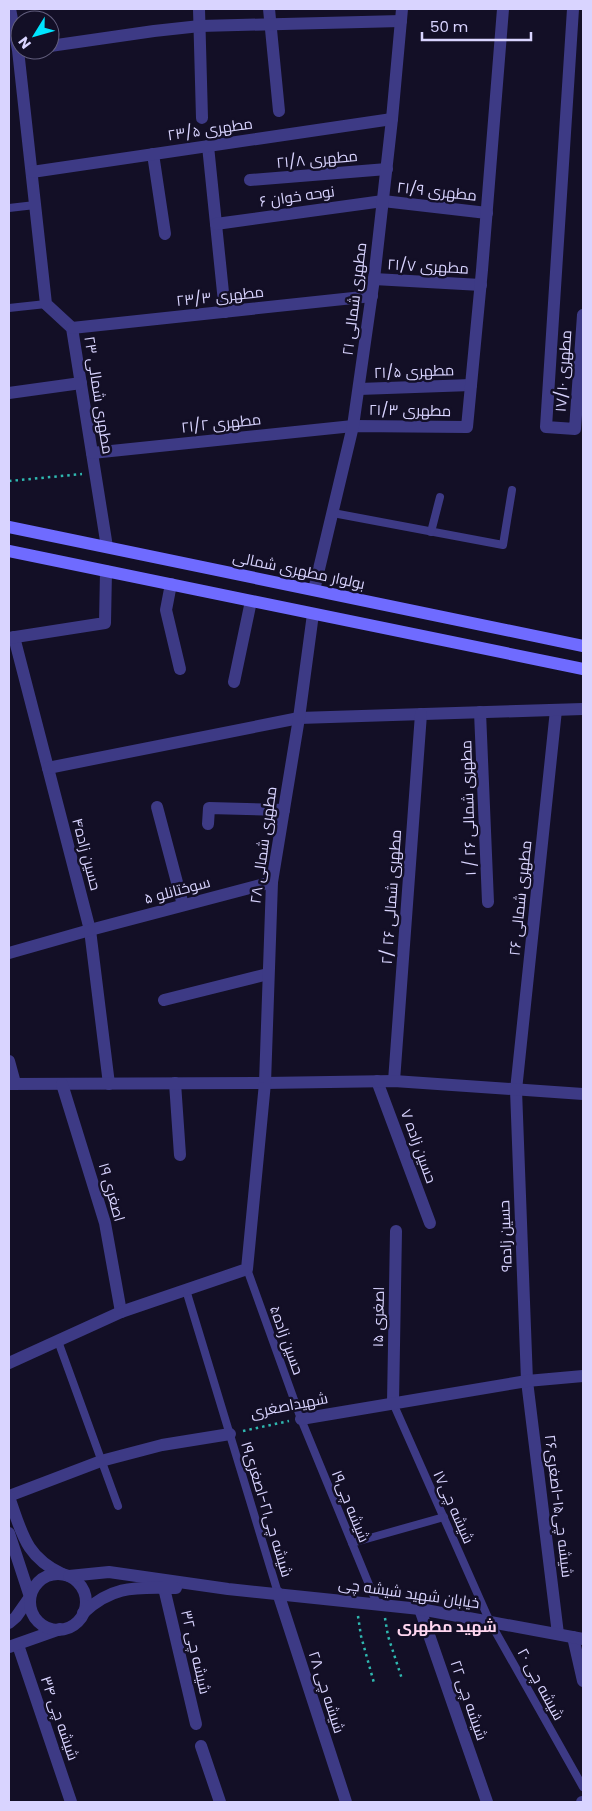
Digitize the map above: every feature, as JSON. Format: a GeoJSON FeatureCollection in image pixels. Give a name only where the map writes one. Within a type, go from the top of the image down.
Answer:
{"type":"FeatureCollection","features":[{"type":"Feature","properties":{"kind":"main road","name":"بولوار مطهری شمالی"},"geometry":{"type":"LineString","coordinates":[[9,526],[583,646]]}},
{"type":"Feature","properties":{"kind":"main road"},"geometry":{"type":"LineString","coordinates":[[9,551],[583,669]]}},
{"type":"Feature","properties":{"kind":"street"},"geometry":{"type":"LineString","coordinates":[[199,9],[202,118]]}},
{"type":"Feature","properties":{"kind":"street"},"geometry":{"type":"LineString","coordinates":[[269,9],[279,111]]}},
{"type":"Feature","properties":{"kind":"street"},"geometry":{"type":"LineString","coordinates":[[471,385],[481,286],[503,9]]}},
{"type":"Feature","properties":{"kind":"street","name":"مطهری ۱۷/۱۰"},"geometry":{"type":"LineString","coordinates":[[573,9],[546,426],[575,429],[581,377],[583,315]]}},
{"type":"Feature","properties":{"kind":"street"},"geometry":{"type":"LineString","coordinates":[[60,45],[200,26],[270,25],[402,15]]}},
{"type":"Feature","properties":{"kind":"street","name":"مطهری شمالی ۲۱"},"geometry":{"type":"LineString","coordinates":[[314,590],[353,426],[372,296],[402,15]]}},
{"type":"Feature","properties":{"kind":"street"},"geometry":{"type":"LineString","coordinates":[[17,60],[32,172],[46,304]]}},
{"type":"Feature","properties":{"kind":"street","name":"مطهری ۲۳/۵"},"geometry":{"type":"LineString","coordinates":[[32,172],[392,118]]}},
{"type":"Feature","properties":{"kind":"street"},"geometry":{"type":"LineString","coordinates":[[208,146],[225,312]]}},
{"type":"Feature","properties":{"kind":"street"},"geometry":{"type":"LineString","coordinates":[[153,154],[164,234]]}},
{"type":"Feature","properties":{"kind":"street","name":"مطهری ۲۱/۸"},"geometry":{"type":"LineString","coordinates":[[250,180],[386,169]]}},
{"type":"Feature","properties":{"kind":"street","name":"مطهری ۲۱/۹"},"geometry":{"type":"LineString","coordinates":[[383,201],[487,213]]}},
{"type":"Feature","properties":{"kind":"street","name":"نوحه خوان ۶"},"geometry":{"type":"LineString","coordinates":[[216,224],[383,201]]}},
{"type":"Feature","properties":{"kind":"street","name":"مطهری ۲۱/۷"},"geometry":{"type":"LineString","coordinates":[[374,279],[481,286]]}},
{"type":"Feature","properties":{"kind":"street","name":"مطهری ۲۳/۳"},"geometry":{"type":"LineString","coordinates":[[72,328],[372,296]]}},
{"type":"Feature","properties":{"kind":"street","name":"مطهری شمالی ۲۳"},"geometry":{"type":"LineString","coordinates":[[46,304],[72,328],[106,547]]}},
{"type":"Feature","properties":{"kind":"street"},"geometry":{"type":"LineString","coordinates":[[9,393],[80,383]]}},
{"type":"Feature","properties":{"kind":"street","name":"مطهری ۲۱/۵"},"geometry":{"type":"LineString","coordinates":[[358,389],[471,385]]}},
{"type":"Feature","properties":{"kind":"street","name":"مطهری ۲۱/۳"},"geometry":{"type":"LineString","coordinates":[[353,426],[467,427],[471,385]]}},
{"type":"Feature","properties":{"kind":"street","name":"مطهری ۲۱/۲"},"geometry":{"type":"LineString","coordinates":[[92,453],[353,426]]}},
{"type":"Feature","properties":{"kind":"street"},"geometry":{"type":"LineString","coordinates":[[12,637],[105,623],[106,571]]}},
{"type":"Feature","properties":{"kind":"street"},"geometry":{"type":"LineString","coordinates":[[171,584],[166,610],[180,668]]}},
{"type":"Feature","properties":{"kind":"street"},"geometry":{"type":"LineString","coordinates":[[234,682],[251,601]]}},
{"type":"Feature","properties":{"kind":"street","name":"مطهری شمالی ۲۸"},"geometry":{"type":"LineString","coordinates":[[247,1270],[265,1083],[272,882],[299,718],[313,614]]}},
{"type":"Feature","properties":{"kind":"street","name":"حسین زاده۴"},"geometry":{"type":"LineString","coordinates":[[12,637],[90,930],[109,1084]]}},
{"type":"Feature","properties":{"kind":"street"},"geometry":{"type":"LineString","coordinates":[[48,768],[299,718],[583,709]]}},
{"type":"Feature","properties":{"kind":"street","name":"مطهری شمالی ۲۶"},"geometry":{"type":"LineString","coordinates":[[516,1090],[556,710]]}},
{"type":"Feature","properties":{"kind":"street","name":"مطهری شمالی ۲۶ / ۱"},"geometry":{"type":"LineString","coordinates":[[480,712],[488,902]]}},
{"type":"Feature","properties":{"kind":"street","name":"مطهری شمالی ۲۶ /۲"},"geometry":{"type":"LineString","coordinates":[[394,1081],[421,714]]}},
{"type":"Feature","properties":{"kind":"street"},"geometry":{"type":"LineString","coordinates":[[157,807],[184,905]]}},
{"type":"Feature","properties":{"kind":"street"},"geometry":{"type":"LineString","coordinates":[[208,824],[210,808],[284,810]]}},
{"type":"Feature","properties":{"kind":"street","name":"سوختانلو ۵"},"geometry":{"type":"LineString","coordinates":[[9,953],[272,882]]}},
{"type":"Feature","properties":{"kind":"street"},"geometry":{"type":"LineString","coordinates":[[164,1000],[268,974]]}},
{"type":"Feature","properties":{"kind":"street"},"geometry":{"type":"LineString","coordinates":[[9,1061],[12,1083],[175,1084],[394,1081],[583,1094]]}},
{"type":"Feature","properties":{"kind":"street","name":"حسین زاده ۷"},"geometry":{"type":"LineString","coordinates":[[377,1081],[430,1223]]}},
{"type":"Feature","properties":{"kind":"street","name":"اصغری ۱۹"},"geometry":{"type":"LineString","coordinates":[[62,1084],[104,1223],[121,1312]]}},
{"type":"Feature","properties":{"kind":"street"},"geometry":{"type":"LineString","coordinates":[[175,1084],[180,1155]]}},
{"type":"Feature","properties":{"kind":"street","name":"حسین زاده۹"},"geometry":{"type":"LineString","coordinates":[[516,1090],[527,1381]]}},
{"type":"Feature","properties":{"kind":"street","name":"اصغری ۱۵"},"geometry":{"type":"LineString","coordinates":[[393,1403],[396,1231]]}},
{"type":"Feature","properties":{"kind":"street"},"geometry":{"type":"LineString","coordinates":[[9,1363],[121,1312],[247,1270]]}},
{"type":"Feature","properties":{"kind":"street","name":"شهیداصغری"},"geometry":{"type":"LineString","coordinates":[[301,1419],[527,1381],[583,1376]]}},
{"type":"Feature","properties":{"kind":"street","name":"شیشه چی۱۵-اصغری۲۶"},"geometry":{"type":"LineString","coordinates":[[527,1381],[558,1634]]}},
{"type":"Feature","properties":{"kind":"street"},"geometry":{"type":"LineString","coordinates":[[13,1646],[74,1624],[83,1613],[85,1606],[84,1592],[75,1580],[38,1560],[29,1549],[9,1496],[101,1461],[162,1445],[230,1434]]}},
{"type":"Feature","properties":{"kind":"street"},"geometry":{"type":"LineString","coordinates":[[9,1534],[30,1597],[32,1611],[40,1623],[53,1629],[60,1629]]}},
{"type":"Feature","properties":{"kind":"street","name":"خیابان شهید شیشه چی"},"geometry":{"type":"LineString","coordinates":[[65,1575],[108,1572],[228,1589],[356,1601],[420,1609],[578,1638]]}},
{"type":"Feature","properties":{"kind":"street"},"geometry":{"type":"LineString","coordinates":[[9,1624],[16,1617],[41,1579],[48,1576],[65,1575]]}},
{"type":"Feature","properties":{"kind":"street","name":"خیابان شهید شیشه چی"},"geometry":{"type":"LineString","coordinates":[[83,1613],[93,1603],[119,1590],[133,1588],[228,1589]]}},
{"type":"Feature","properties":{"kind":"street","name":"شیشه چی ۳۲"},"geometry":{"type":"LineString","coordinates":[[164,1588],[196,1724]]}},
{"type":"Feature","properties":{"kind":"street","name":"شیشه چی ۲۸"},"geometry":{"type":"LineString","coordinates":[[278,1593],[346,1802]]}},
{"type":"Feature","properties":{"kind":"street","name":"شیشه چی ۲۲"},"geometry":{"type":"LineString","coordinates":[[420,1609],[487,1802]]}},
{"type":"Feature","properties":{"kind":"street"},"geometry":{"type":"LineString","coordinates":[[578,1638],[583,1681]]}},
{"type":"Feature","properties":{"kind":"street","name":"شیشه چی ۳۴"},"geometry":{"type":"LineString","coordinates":[[13,1646],[71,1802]]}},
{"type":"Feature","properties":{"kind":"street"},"geometry":{"type":"LineString","coordinates":[[201,1746],[220,1802]]}},
{"type":"Feature","properties":{"kind":"lane"},"geometry":{"type":"LineString","coordinates":[[9,208],[35,205]]}},
{"type":"Feature","properties":{"kind":"lane"},"geometry":{"type":"LineString","coordinates":[[9,308],[46,304]]}},
{"type":"Feature","properties":{"kind":"lane"},"geometry":{"type":"LineString","coordinates":[[333,513],[503,545],[512,490]]}},
{"type":"Feature","properties":{"kind":"lane"},"geometry":{"type":"LineString","coordinates":[[431,532],[440,498]]}},
{"type":"Feature","properties":{"kind":"lane","name":"حسین زاده۵"},"geometry":{"type":"LineString","coordinates":[[247,1270],[301,1419]]}},
{"type":"Feature","properties":{"kind":"lane","name":"شیشه چی۲۱-اصغری۱۹"},"geometry":{"type":"LineString","coordinates":[[186,1290],[278,1593]]}},
{"type":"Feature","properties":{"kind":"lane"},"geometry":{"type":"LineString","coordinates":[[58,1341],[118,1506]]}},
{"type":"Feature","properties":{"kind":"lane","name":"شیشه چی۱۷"},"geometry":{"type":"LineString","coordinates":[[393,1403],[490,1622]]}},
{"type":"Feature","properties":{"kind":"lane","name":"شیشه چی۱۹"},"geometry":{"type":"LineString","coordinates":[[301,1419],[352,1543],[380,1604]]}},
{"type":"Feature","properties":{"kind":"lane"},"geometry":{"type":"LineString","coordinates":[[352,1543],[444,1517]]}},
{"type":"Feature","properties":{"kind":"lane","name":"شیشه چی ۲۰"},"geometry":{"type":"LineString","coordinates":[[490,1622],[583,1786]]}},
{"type":"Feature","properties":{"kind":"path"},"geometry":{"type":"LineString","coordinates":[[9,481],[95,472]]}},
{"type":"Feature","properties":{"kind":"path","name":"شهیداصغری"},"geometry":{"type":"LineString","coordinates":[[230,1434],[301,1419]]}},
{"type":"Feature","properties":{"kind":"path"},"geometry":{"type":"LineString","coordinates":[[356,1601],[361,1636],[374,1683]]}},
{"type":"Feature","properties":{"kind":"path"},"geometry":{"type":"LineString","coordinates":[[380,1604],[402,1679]]}},
{"type":"Feature","properties":{"kind":"district","name":"شهید مطهری"},"geometry":{"type":"Point","coordinates":[447,1626]}}]}
